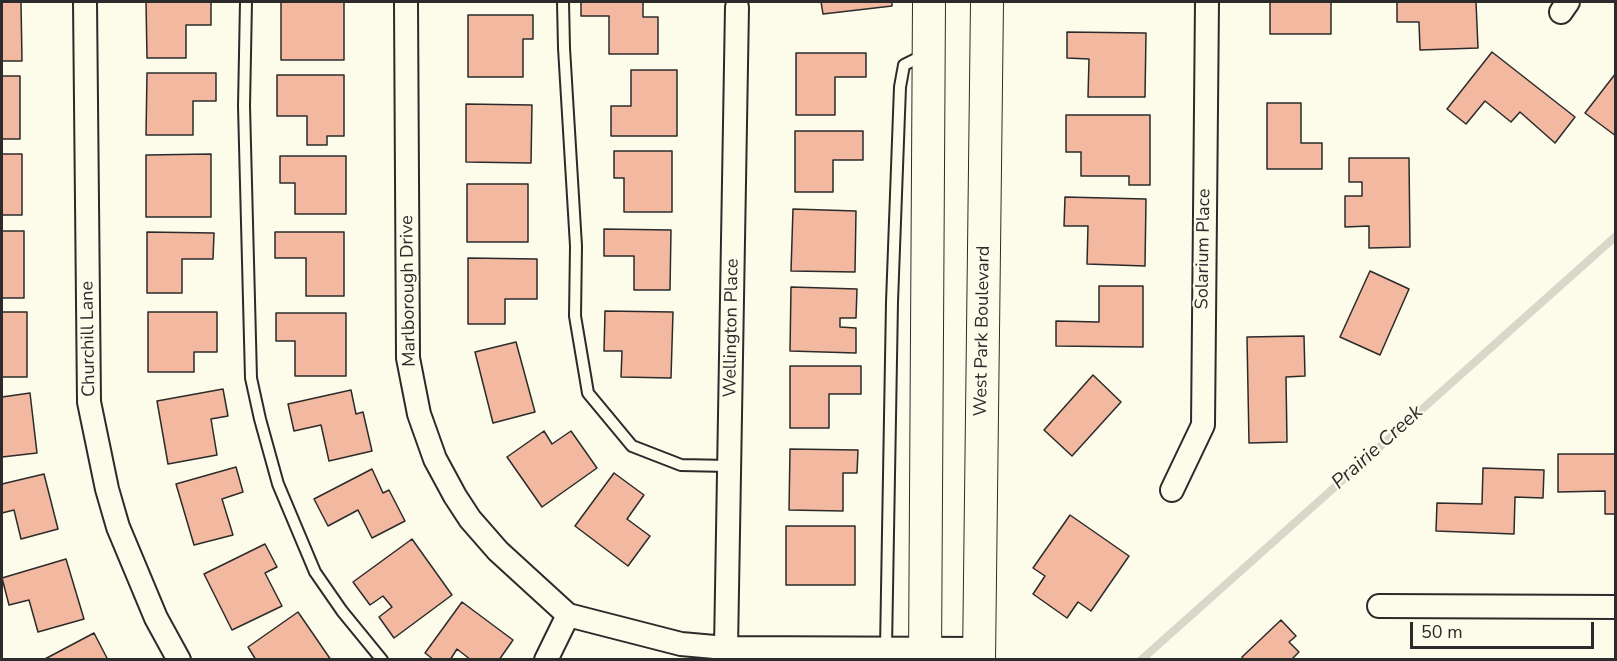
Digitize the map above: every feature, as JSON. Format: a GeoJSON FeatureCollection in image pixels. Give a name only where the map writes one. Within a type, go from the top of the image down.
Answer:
{"type":"FeatureCollection","features":[{"type":"Feature","properties":{"kind":"main road"},"geometry":{"type":"LineString","coordinates":[[925,654],[929,2]]}},
{"type":"Feature","properties":{"kind":"main road","name":"West Park Boulevard"},"geometry":{"type":"LineString","coordinates":[[979,654],[987,2]]}},
{"type":"Feature","properties":{"kind":"street","name":"Churchill Lane"},"geometry":{"type":"LineString","coordinates":[[86,2],[89,402],[107,489],[118,527],[156,618],[179,660]]}},
{"type":"Feature","properties":{"kind":"street","name":"Marlborough Drive"},"geometry":{"type":"LineString","coordinates":[[406,2],[408,358],[419,414],[435,459],[455,496],[498,551],[568,615],[681,644],[726,648],[886,648],[925,654],[979,654]]}},
{"type":"Feature","properties":{"kind":"street","name":"Solarium Place"},"geometry":{"type":"LineString","coordinates":[[1172,490],[1203,424],[1207,2]]}},
{"type":"Feature","properties":{"kind":"street","name":"Wellington Place"},"geometry":{"type":"LineString","coordinates":[[726,648],[737,7]]}},
{"type":"Feature","properties":{"kind":"street"},"geometry":{"type":"LineString","coordinates":[[1379,606],[1616,607]]}},
{"type":"Feature","properties":{"kind":"street"},"geometry":{"type":"LineString","coordinates":[[546,660],[568,615]]}},
{"type":"Feature","properties":{"kind":"lane"},"geometry":{"type":"LineString","coordinates":[[246,2],[244,106],[253,388],[278,484],[315,572],[342,611],[382,660]]}},
{"type":"Feature","properties":{"kind":"lane"},"geometry":{"type":"LineString","coordinates":[[563,2],[576,246],[575,316],[588,393],[632,446],[681,465],[729,466]]}},
{"type":"Feature","properties":{"kind":"lane"},"geometry":{"type":"LineString","coordinates":[[886,648],[892,313],[900,87],[904,65],[929,52]]}},
{"type":"Feature","properties":{"kind":"building"},"geometry":{"type":"Polygon","coordinates":[[[2,2],[21,2],[22,61],[2,61],[2,2]]]}},
{"type":"Feature","properties":{"kind":"building"},"geometry":{"type":"Polygon","coordinates":[[[146,2],[211,2],[211,25],[186,25],[186,58],[147,58],[146,2]]]}},
{"type":"Feature","properties":{"kind":"building"},"geometry":{"type":"Polygon","coordinates":[[[281,2],[344,2],[344,60],[281,60],[281,2]]]}},
{"type":"Feature","properties":{"kind":"building"},"geometry":{"type":"Polygon","coordinates":[[[581,2],[643,2],[643,17],[658,17],[658,54],[609,54],[609,16],[581,16],[581,2]]]}},
{"type":"Feature","properties":{"kind":"building"},"geometry":{"type":"Polygon","coordinates":[[[821,2],[892,2],[892,6],[823,14],[821,2]]]}},
{"type":"Feature","properties":{"kind":"building"},"geometry":{"type":"Polygon","coordinates":[[[1270,2],[1331,2],[1331,34],[1270,34],[1270,2]]]}},
{"type":"Feature","properties":{"kind":"building"},"geometry":{"type":"Polygon","coordinates":[[[1397,2],[1476,2],[1478,48],[1420,50],[1419,22],[1397,22],[1397,2]]]}},
{"type":"Feature","properties":{"kind":"building"},"geometry":{"type":"Polygon","coordinates":[[[468,15],[533,15],[533,39],[523,39],[523,77],[468,77],[468,15]]]}},
{"type":"Feature","properties":{"kind":"building"},"geometry":{"type":"Polygon","coordinates":[[[1067,32],[1146,33],[1145,97],[1088,97],[1089,59],[1067,58],[1067,32]]]}},
{"type":"Feature","properties":{"kind":"building"},"geometry":{"type":"Polygon","coordinates":[[[1492,52],[1575,117],[1555,143],[1520,112],[1511,122],[1485,101],[1466,124],[1447,109],[1492,52]]]}},
{"type":"Feature","properties":{"kind":"building"},"geometry":{"type":"Polygon","coordinates":[[[796,53],[866,53],[866,77],[835,77],[835,115],[796,115],[796,53]]]}},
{"type":"Feature","properties":{"kind":"building"},"geometry":{"type":"Polygon","coordinates":[[[631,70],[677,70],[677,136],[611,136],[611,106],[631,106],[631,70]]]}},
{"type":"Feature","properties":{"kind":"building"},"geometry":{"type":"Polygon","coordinates":[[[147,73],[216,73],[216,101],[193,101],[193,135],[146,135],[147,73]]]}},
{"type":"Feature","properties":{"kind":"building"},"geometry":{"type":"Polygon","coordinates":[[[1616,73],[1616,136],[1585,113],[1616,73]]]}},
{"type":"Feature","properties":{"kind":"building"},"geometry":{"type":"Polygon","coordinates":[[[277,75],[344,75],[344,136],[327,136],[327,145],[307,145],[307,116],[277,116],[277,75]]]}},
{"type":"Feature","properties":{"kind":"building"},"geometry":{"type":"Polygon","coordinates":[[[2,76],[20,76],[20,139],[2,139],[2,76]]]}},
{"type":"Feature","properties":{"kind":"building"},"geometry":{"type":"Polygon","coordinates":[[[1267,103],[1301,103],[1301,143],[1322,143],[1322,169],[1267,169],[1267,103]]]}},
{"type":"Feature","properties":{"kind":"building"},"geometry":{"type":"Polygon","coordinates":[[[466,104],[532,105],[531,163],[466,162],[466,104]]]}},
{"type":"Feature","properties":{"kind":"building"},"geometry":{"type":"Polygon","coordinates":[[[1066,115],[1150,115],[1150,185],[1129,185],[1129,176],[1081,176],[1081,152],[1066,152],[1066,115]]]}},
{"type":"Feature","properties":{"kind":"building"},"geometry":{"type":"Polygon","coordinates":[[[795,131],[863,131],[863,160],[833,160],[833,192],[795,192],[795,131]]]}},
{"type":"Feature","properties":{"kind":"building"},"geometry":{"type":"Polygon","coordinates":[[[614,151],[672,151],[672,212],[624,212],[624,178],[614,178],[614,151]]]}},
{"type":"Feature","properties":{"kind":"building"},"geometry":{"type":"Polygon","coordinates":[[[2,154],[22,154],[22,215],[2,215],[2,154]]]}},
{"type":"Feature","properties":{"kind":"building"},"geometry":{"type":"Polygon","coordinates":[[[211,154],[211,217],[146,217],[146,155],[211,154]]]}},
{"type":"Feature","properties":{"kind":"building"},"geometry":{"type":"Polygon","coordinates":[[[280,156],[346,156],[346,214],[295,214],[295,183],[280,183],[280,156]]]}},
{"type":"Feature","properties":{"kind":"building"},"geometry":{"type":"Polygon","coordinates":[[[1349,158],[1409,158],[1410,247],[1369,248],[1369,226],[1345,227],[1345,196],[1362,196],[1362,182],[1349,182],[1349,158]]]}},
{"type":"Feature","properties":{"kind":"building"},"geometry":{"type":"Polygon","coordinates":[[[467,184],[528,184],[528,242],[467,242],[467,184]]]}},
{"type":"Feature","properties":{"kind":"building"},"geometry":{"type":"Polygon","coordinates":[[[1065,197],[1146,199],[1145,266],[1087,264],[1088,226],[1064,226],[1065,197]]]}},
{"type":"Feature","properties":{"kind":"building"},"geometry":{"type":"Polygon","coordinates":[[[793,209],[856,211],[855,272],[791,271],[793,209]]]}},
{"type":"Feature","properties":{"kind":"building"},"geometry":{"type":"Polygon","coordinates":[[[604,229],[671,230],[670,290],[634,290],[634,256],[604,256],[604,229]]]}},
{"type":"Feature","properties":{"kind":"building"},"geometry":{"type":"Polygon","coordinates":[[[2,231],[24,231],[24,298],[2,298],[2,231]]]}},
{"type":"Feature","properties":{"kind":"building"},"geometry":{"type":"Polygon","coordinates":[[[147,232],[214,233],[213,259],[182,259],[182,293],[147,293],[147,232]]]}},
{"type":"Feature","properties":{"kind":"building"},"geometry":{"type":"Polygon","coordinates":[[[275,232],[344,232],[344,296],[306,296],[306,258],[275,258],[275,232]]]}},
{"type":"Feature","properties":{"kind":"building"},"geometry":{"type":"Polygon","coordinates":[[[468,258],[537,259],[537,299],[505,299],[505,324],[468,324],[468,258]]]}},
{"type":"Feature","properties":{"kind":"building"},"geometry":{"type":"Polygon","coordinates":[[[1370,271],[1409,289],[1380,355],[1340,337],[1370,271]]]}},
{"type":"Feature","properties":{"kind":"building"},"geometry":{"type":"Polygon","coordinates":[[[1099,286],[1143,286],[1143,347],[1056,346],[1056,321],[1099,322],[1099,286]]]}},
{"type":"Feature","properties":{"kind":"building"},"geometry":{"type":"Polygon","coordinates":[[[791,287],[857,289],[856,318],[840,318],[840,327],[856,328],[856,353],[790,351],[791,287]]]}},
{"type":"Feature","properties":{"kind":"building"},"geometry":{"type":"Polygon","coordinates":[[[605,311],[673,312],[671,378],[621,377],[622,351],[604,351],[605,311]]]}},
{"type":"Feature","properties":{"kind":"building"},"geometry":{"type":"Polygon","coordinates":[[[2,312],[27,312],[27,377],[2,377],[2,312]]]}},
{"type":"Feature","properties":{"kind":"building"},"geometry":{"type":"Polygon","coordinates":[[[148,312],[217,312],[217,352],[194,352],[194,372],[148,372],[148,312]]]}},
{"type":"Feature","properties":{"kind":"building"},"geometry":{"type":"Polygon","coordinates":[[[276,313],[346,313],[346,376],[295,376],[295,341],[276,341],[276,313]]]}},
{"type":"Feature","properties":{"kind":"building"},"geometry":{"type":"Polygon","coordinates":[[[1304,336],[1305,376],[1286,377],[1287,442],[1249,443],[1247,337],[1304,336]]]}},
{"type":"Feature","properties":{"kind":"building"},"geometry":{"type":"Polygon","coordinates":[[[516,342],[535,412],[493,423],[475,352],[516,342]]]}},
{"type":"Feature","properties":{"kind":"building"},"geometry":{"type":"Polygon","coordinates":[[[790,366],[861,366],[861,394],[829,394],[829,428],[790,428],[790,366]]]}},
{"type":"Feature","properties":{"kind":"building"},"geometry":{"type":"Polygon","coordinates":[[[1093,375],[1121,402],[1072,456],[1044,430],[1093,375]]]}},
{"type":"Feature","properties":{"kind":"building"},"geometry":{"type":"Polygon","coordinates":[[[223,389],[228,416],[211,419],[217,455],[168,464],[157,401],[223,389]]]}},
{"type":"Feature","properties":{"kind":"building"},"geometry":{"type":"Polygon","coordinates":[[[351,390],[356,414],[363,412],[372,451],[329,461],[321,425],[294,431],[288,404],[351,390]]]}},
{"type":"Feature","properties":{"kind":"building"},"geometry":{"type":"Polygon","coordinates":[[[30,393],[37,453],[2,457],[2,397],[30,393]]]}},
{"type":"Feature","properties":{"kind":"building"},"geometry":{"type":"Polygon","coordinates":[[[544,431],[552,444],[571,431],[597,468],[542,507],[507,457],[544,431]]]}},
{"type":"Feature","properties":{"kind":"building"},"geometry":{"type":"Polygon","coordinates":[[[790,449],[858,450],[857,473],[843,473],[843,511],[789,510],[790,449]]]}},
{"type":"Feature","properties":{"kind":"building"},"geometry":{"type":"Polygon","coordinates":[[[1558,454],[1616,454],[1616,514],[1605,514],[1605,491],[1558,492],[1558,454]]]}},
{"type":"Feature","properties":{"kind":"building"},"geometry":{"type":"Polygon","coordinates":[[[236,467],[243,492],[222,499],[233,535],[194,545],[176,484],[236,467]]]}},
{"type":"Feature","properties":{"kind":"building"},"geometry":{"type":"Polygon","coordinates":[[[1483,468],[1544,470],[1543,498],[1515,497],[1514,534],[1436,531],[1437,503],[1482,504],[1483,468]]]}},
{"type":"Feature","properties":{"kind":"building"},"geometry":{"type":"Polygon","coordinates":[[[372,469],[383,493],[389,490],[405,521],[372,538],[358,510],[328,526],[314,499],[372,469]]]}},
{"type":"Feature","properties":{"kind":"building"},"geometry":{"type":"Polygon","coordinates":[[[614,473],[644,495],[627,519],[650,536],[628,566],[575,526],[614,473]]]}},
{"type":"Feature","properties":{"kind":"building"},"geometry":{"type":"Polygon","coordinates":[[[44,474],[58,529],[21,539],[14,510],[2,513],[2,484],[44,474]]]}},
{"type":"Feature","properties":{"kind":"building"},"geometry":{"type":"Polygon","coordinates":[[[1070,515],[1129,556],[1091,611],[1078,602],[1067,618],[1033,594],[1045,576],[1033,568],[1070,515]]]}},
{"type":"Feature","properties":{"kind":"building"},"geometry":{"type":"Polygon","coordinates":[[[786,526],[855,526],[855,585],[786,585],[786,526]]]}},
{"type":"Feature","properties":{"kind":"building"},"geometry":{"type":"Polygon","coordinates":[[[412,539],[452,595],[394,638],[379,617],[392,607],[383,596],[370,605],[353,582],[412,539]]]}},
{"type":"Feature","properties":{"kind":"building"},"geometry":{"type":"Polygon","coordinates":[[[265,544],[277,567],[265,573],[282,606],[232,630],[204,574],[265,544]]]}},
{"type":"Feature","properties":{"kind":"building"},"geometry":{"type":"Polygon","coordinates":[[[66,559],[84,619],[38,632],[29,600],[9,605],[2,578],[66,559]]]}},
{"type":"Feature","properties":{"kind":"building"},"geometry":{"type":"Polygon","coordinates":[[[462,602],[513,640],[499,660],[471,660],[457,649],[450,660],[434,660],[425,653],[462,602]]]}},
{"type":"Feature","properties":{"kind":"building"},"geometry":{"type":"Polygon","coordinates":[[[298,612],[331,660],[256,660],[248,647],[298,612]]]}},
{"type":"Feature","properties":{"kind":"building"},"geometry":{"type":"Polygon","coordinates":[[[1281,620],[1296,636],[1289,642],[1299,652],[1291,660],[1244,660],[1242,657],[1281,620]]]}},
{"type":"Feature","properties":{"kind":"building"},"geometry":{"type":"Polygon","coordinates":[[[94,633],[108,660],[43,660],[94,633]]]}},
{"type":"Feature","properties":{"kind":"waterway","name":"Prairie Creek"},"geometry":{"type":"LineString","coordinates":[[1141,660],[1616,236]]}}]}
